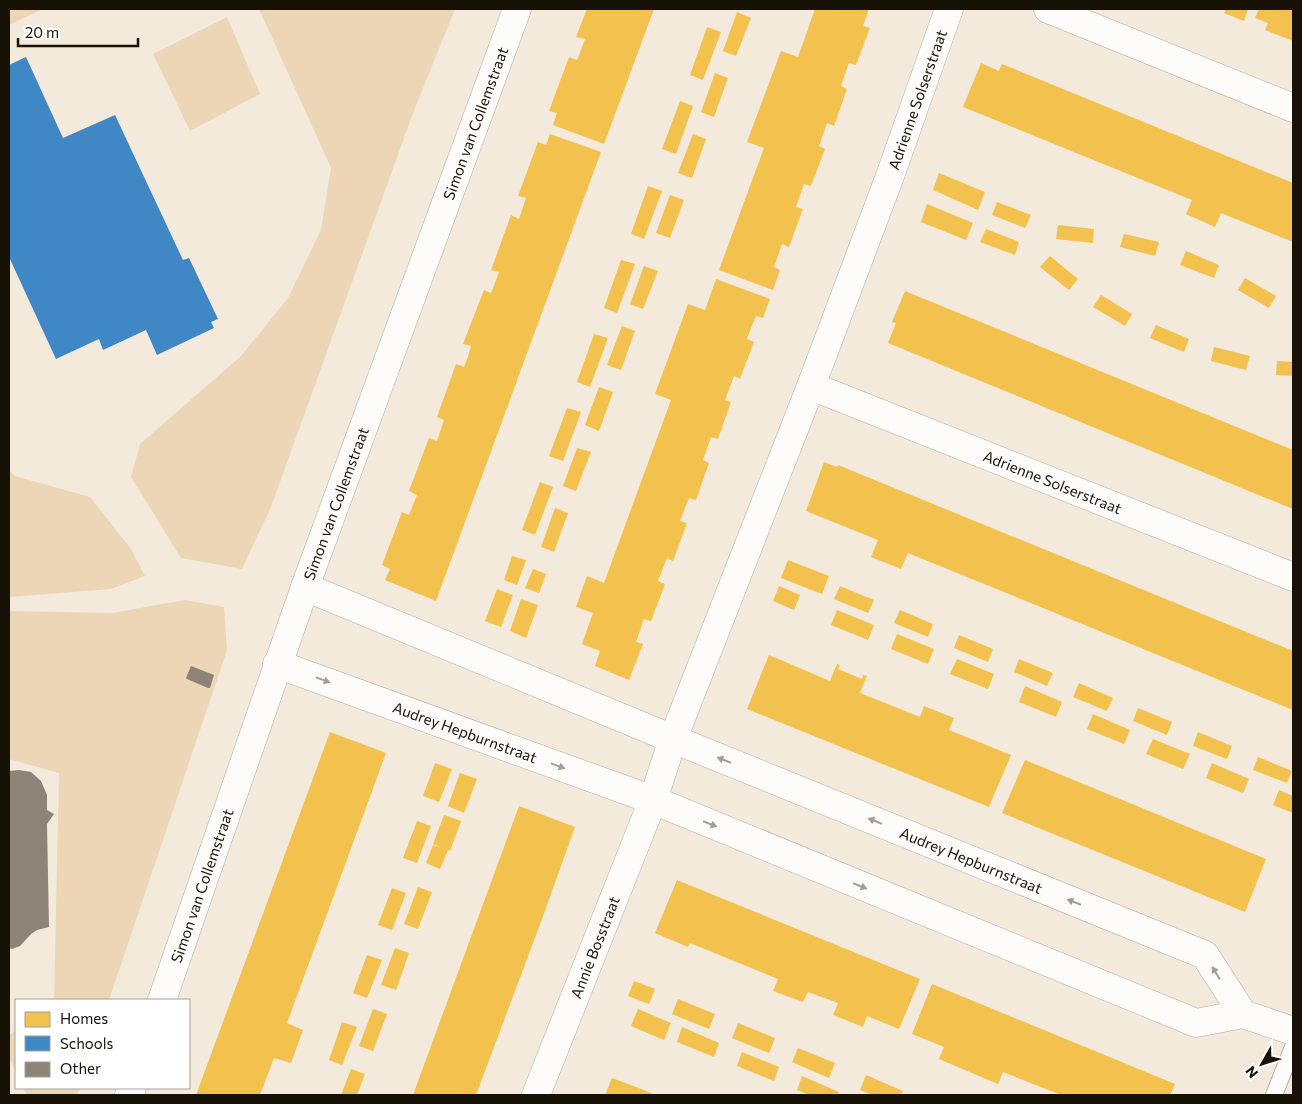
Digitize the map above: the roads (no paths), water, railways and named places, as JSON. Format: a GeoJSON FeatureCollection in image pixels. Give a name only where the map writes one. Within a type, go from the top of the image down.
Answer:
{"type":"FeatureCollection","features":[{"type":"Feature","properties":{"kind":"street","name":"Simon van Collemstraat"},"geometry":{"type":"LineString","coordinates":[[162,999],[305,587],[517,9]]}},
{"type":"Feature","properties":{"kind":"street","name":"Adrienne Solserstraat"},"geometry":{"type":"LineString","coordinates":[[673,740],[811,386],[890,176],[949,9]]}},
{"type":"Feature","properties":{"kind":"street"},"geometry":{"type":"LineString","coordinates":[[1048,9],[1293,108]]}},
{"type":"Feature","properties":{"kind":"street","name":"Adrienne Solserstraat"},"geometry":{"type":"LineString","coordinates":[[811,386],[1293,577]]}},
{"type":"Feature","properties":{"kind":"street","name":"Audrey Hepburnstraat"},"geometry":{"type":"LineString","coordinates":[[305,587],[673,740],[1205,955],[1242,1014]]}},
{"type":"Feature","properties":{"kind":"street","name":"Audrey Hepburnstraat"},"geometry":{"type":"LineString","coordinates":[[278,664],[652,800],[1196,1023],[1242,1014],[1293,1031]]}},
{"type":"Feature","properties":{"kind":"street"},"geometry":{"type":"LineString","coordinates":[[652,800],[673,740]]}},
{"type":"Feature","properties":{"kind":"street","name":"Annie Bosstraat"},"geometry":{"type":"LineString","coordinates":[[536,1095],[652,800]]}},
{"type":"Feature","properties":{"kind":"lane"},"geometry":{"type":"LineString","coordinates":[[1274,1095],[1293,1047]]}}]}
